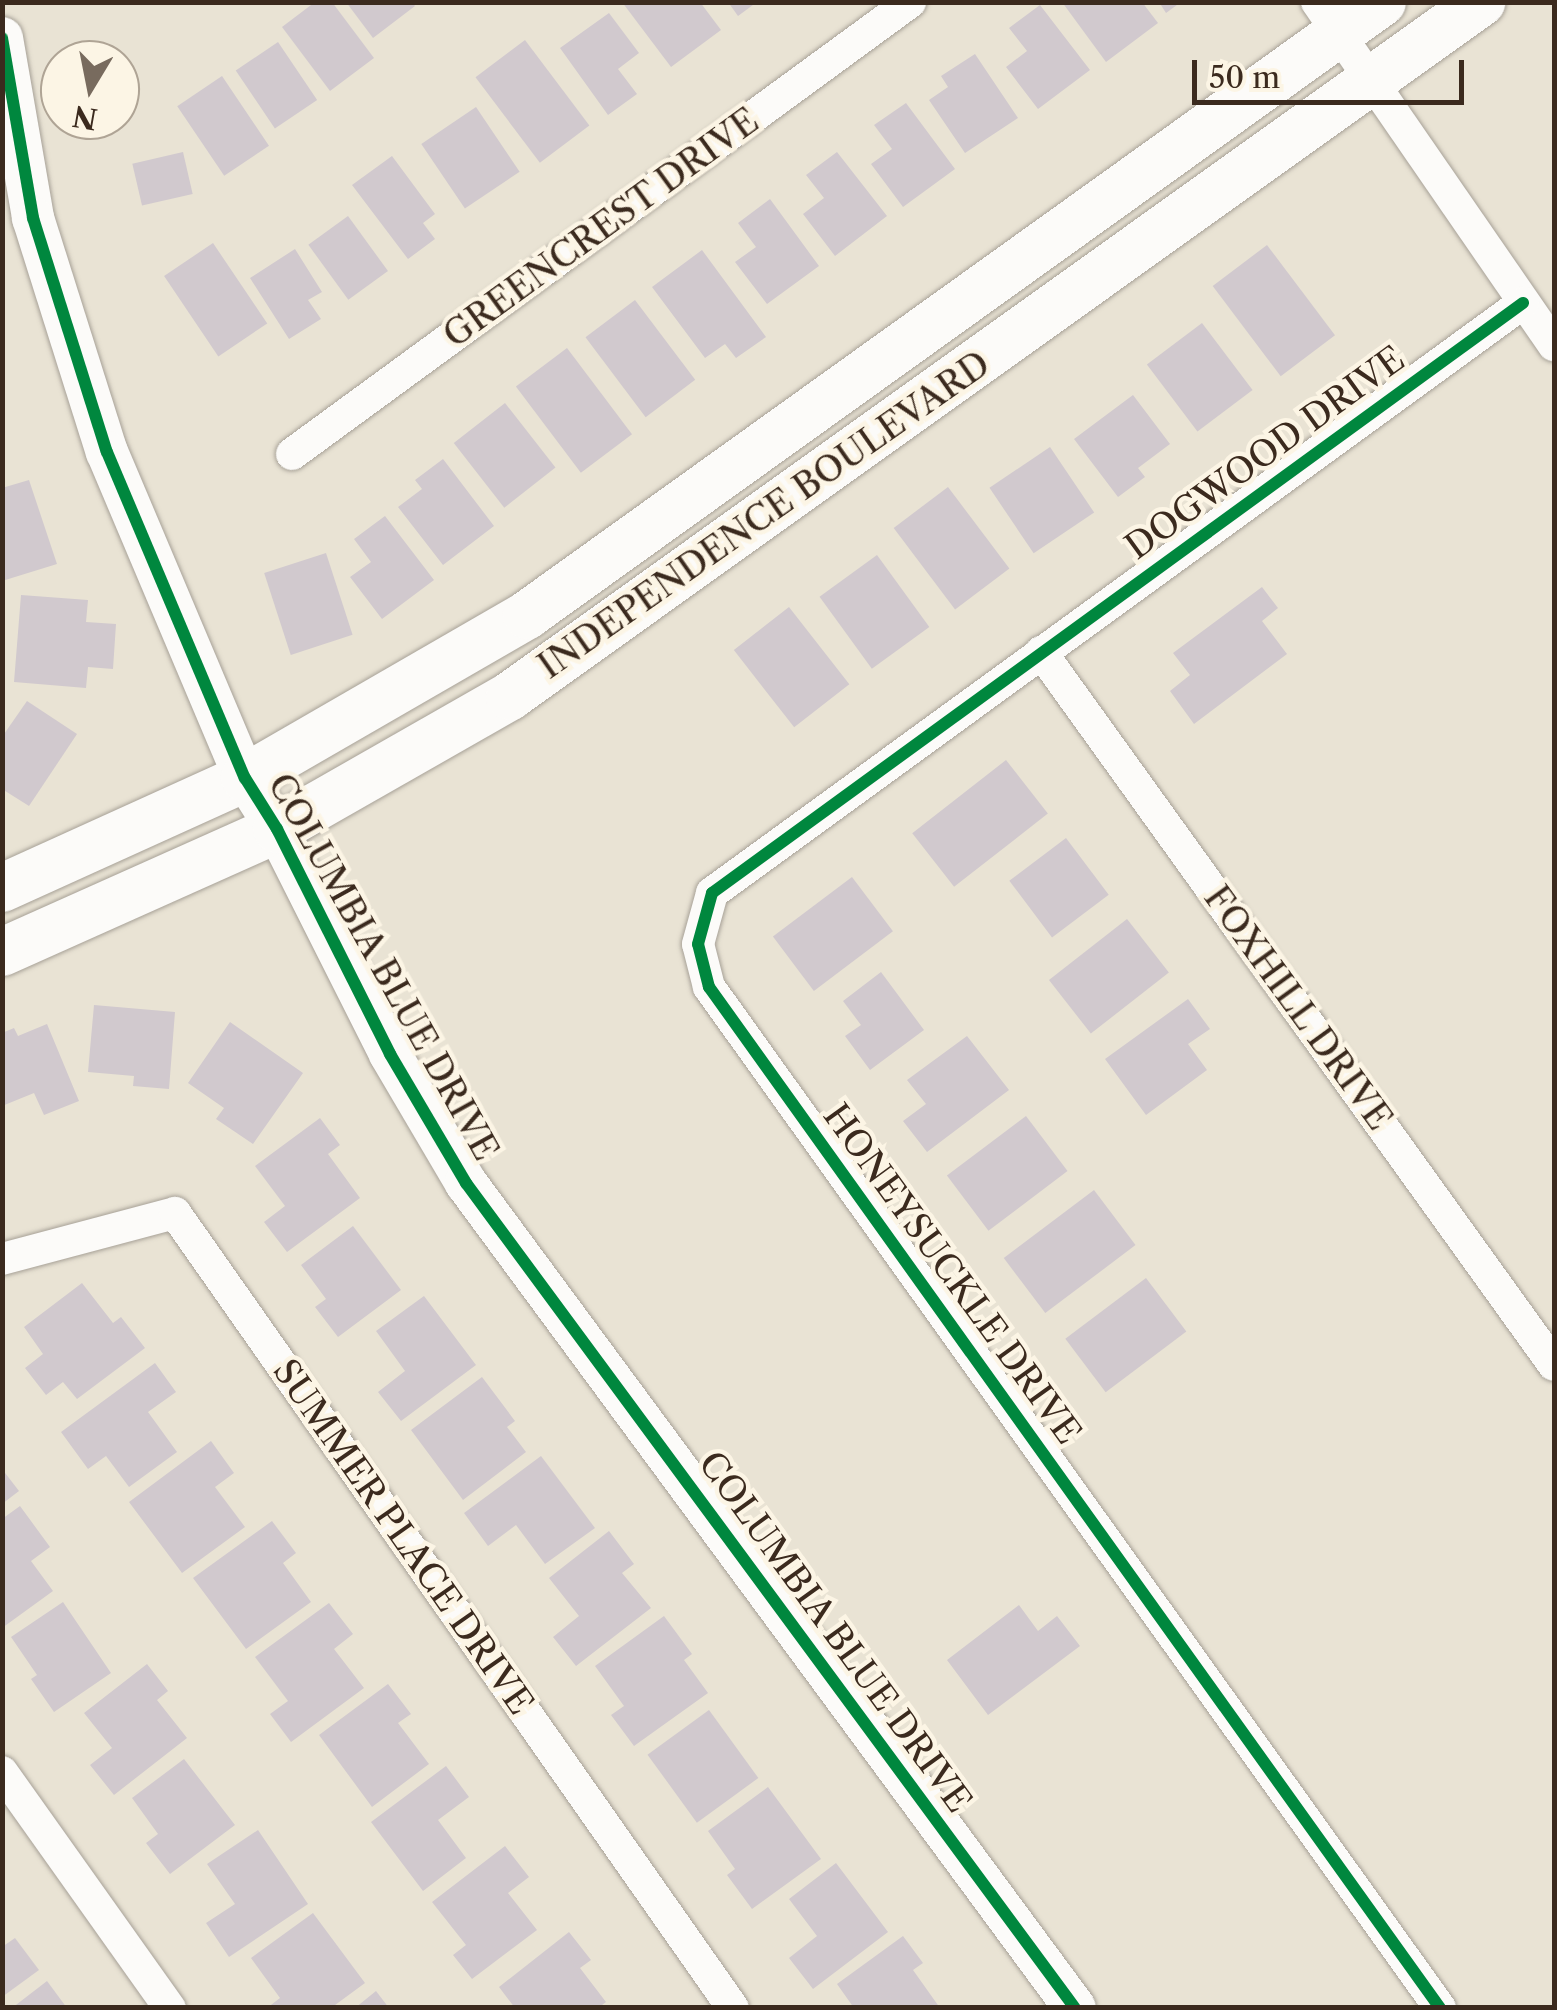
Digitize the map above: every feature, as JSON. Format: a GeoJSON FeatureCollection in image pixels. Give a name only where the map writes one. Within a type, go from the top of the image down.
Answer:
{"type":"FeatureCollection","features":[{"type":"Feature","properties":{"kind":"main road","name":"INDEPENDENCE BOULEVARD"},"geometry":{"type":"LineString","coordinates":[[2,888],[244,778],[526,615],[810,414],[1328,18],[1382,2]]}},
{"type":"Feature","properties":{"kind":"main road","name":"INDEPENDENCE BOULEVARD"},"geometry":{"type":"LineString","coordinates":[[2,952],[277,829],[510,696],[1481,2]]}},
{"type":"Feature","properties":{"kind":"main road"},"geometry":{"type":"LineString","coordinates":[[810,414],[842,462]]}},
{"type":"Feature","properties":{"kind":"street","name":"GREENCREST DRIVE"},"geometry":{"type":"LineString","coordinates":[[292,454],[910,2]]}},
{"type":"Feature","properties":{"kind":"street"},"geometry":{"type":"LineString","coordinates":[[1328,18],[1554,346]]}},
{"type":"Feature","properties":{"kind":"street","name":"COLUMBIA BLUE DRIVE"},"geometry":{"type":"LineString","coordinates":[[2,38],[34,218],[107,452],[244,778],[277,829],[390,1054],[466,1183],[1074,2008]]}},
{"type":"Feature","properties":{"kind":"street","name":"DOGWOOD DRIVE"},"geometry":{"type":"LineString","coordinates":[[1042,652],[1523,303]]}},
{"type":"Feature","properties":{"kind":"street","name":"FOXHILL DRIVE"},"geometry":{"type":"LineString","coordinates":[[1042,652],[1554,1365]]}},
{"type":"Feature","properties":{"kind":"street","name":"HONEYSUCKLE DRIVE"},"geometry":{"type":"LineString","coordinates":[[1042,652],[712,893],[698,944],[709,987],[1440,2008]]}},
{"type":"Feature","properties":{"kind":"street","name":"SUMMER PLACE DRIVE"},"geometry":{"type":"LineString","coordinates":[[2,1259],[175,1213],[733,2008]]}},
{"type":"Feature","properties":{"kind":"street"},"geometry":{"type":"LineString","coordinates":[[2,1772],[170,2008]]}},
{"type":"Feature","properties":{"kind":"building"},"geometry":{"type":"Polygon","coordinates":[[[315,2],[332,2],[374,58],[330,91],[282,27],[315,2]]]}},
{"type":"Feature","properties":{"kind":"building"},"geometry":{"type":"Polygon","coordinates":[[[346,2],[412,2],[415,6],[373,38],[346,2]]]}},
{"type":"Feature","properties":{"kind":"building"},"geometry":{"type":"Polygon","coordinates":[[[622,2],[700,2],[721,30],[671,67],[622,2]]]}},
{"type":"Feature","properties":{"kind":"building"},"geometry":{"type":"Polygon","coordinates":[[[728,2],[757,2],[738,16],[728,2]]]}},
{"type":"Feature","properties":{"kind":"building"},"geometry":{"type":"Polygon","coordinates":[[[1062,2],[1142,2],[1158,23],[1106,62],[1062,2]]]}},
{"type":"Feature","properties":{"kind":"building"},"geometry":{"type":"Polygon","coordinates":[[[1159,2],[1181,2],[1166,13],[1159,2]]]}},
{"type":"Feature","properties":{"kind":"building"},"geometry":{"type":"Polygon","coordinates":[[[1040,5],[1090,70],[1038,109],[1006,67],[1027,51],[1009,28],[1040,5]]]}},
{"type":"Feature","properties":{"kind":"building"},"geometry":{"type":"Polygon","coordinates":[[[609,13],[639,53],[618,69],[637,94],[608,115],[560,48],[609,13]]]}},
{"type":"Feature","properties":{"kind":"building"},"geometry":{"type":"Polygon","coordinates":[[[525,40],[589,125],[540,163],[475,77],[525,40]]]}},
{"type":"Feature","properties":{"kind":"building"},"geometry":{"type":"Polygon","coordinates":[[[278,42],[317,100],[275,129],[236,71],[278,42]]]}},
{"type":"Feature","properties":{"kind":"building"},"geometry":{"type":"Polygon","coordinates":[[[975,54],[1018,118],[965,153],[929,100],[948,87],[941,76],[975,54]]]}},
{"type":"Feature","properties":{"kind":"building"},"geometry":{"type":"Polygon","coordinates":[[[222,76],[269,146],[224,176],[177,106],[222,76]]]}},
{"type":"Feature","properties":{"kind":"building"},"geometry":{"type":"Polygon","coordinates":[[[906,103],[955,169],[903,207],[871,164],[892,149],[874,125],[906,103]]]}},
{"type":"Feature","properties":{"kind":"building"},"geometry":{"type":"Polygon","coordinates":[[[476,107],[520,172],[465,209],[421,144],[476,107]]]}},
{"type":"Feature","properties":{"kind":"building"},"geometry":{"type":"Polygon","coordinates":[[[183,152],[193,194],[142,206],[132,164],[183,152]]]}},
{"type":"Feature","properties":{"kind":"building"},"geometry":{"type":"Polygon","coordinates":[[[837,152],[887,216],[835,256],[803,214],[824,198],[806,175],[837,152]]]}},
{"type":"Feature","properties":{"kind":"building"},"geometry":{"type":"Polygon","coordinates":[[[392,156],[435,214],[423,223],[435,239],[408,259],[352,185],[392,156]]]}},
{"type":"Feature","properties":{"kind":"building"},"geometry":{"type":"Polygon","coordinates":[[[770,199],[819,266],[767,304],[735,262],[756,247],[738,223],[770,199]]]}},
{"type":"Feature","properties":{"kind":"building"},"geometry":{"type":"Polygon","coordinates":[[[348,216],[388,271],[348,300],[308,245],[348,216]]]}},
{"type":"Feature","properties":{"kind":"building"},"geometry":{"type":"Polygon","coordinates":[[[213,243],[267,323],[218,356],[164,276],[213,243]]]}},
{"type":"Feature","properties":{"kind":"building"},"geometry":{"type":"Polygon","coordinates":[[[1267,245],[1335,335],[1281,376],[1213,286],[1267,245]]]}},
{"type":"Feature","properties":{"kind":"building"},"geometry":{"type":"Polygon","coordinates":[[[295,249],[322,292],[308,300],[321,319],[289,339],[250,278],[295,249]]]}},
{"type":"Feature","properties":{"kind":"building"},"geometry":{"type":"Polygon","coordinates":[[[702,250],[766,337],[736,358],[725,344],[705,358],[652,287],[702,250]]]}},
{"type":"Feature","properties":{"kind":"building"},"geometry":{"type":"Polygon","coordinates":[[[635,300],[695,380],[646,417],[585,337],[635,300]]]}},
{"type":"Feature","properties":{"kind":"building"},"geometry":{"type":"Polygon","coordinates":[[[1202,323],[1253,390],[1197,432],[1147,365],[1202,323]]]}},
{"type":"Feature","properties":{"kind":"building"},"geometry":{"type":"Polygon","coordinates":[[[567,348],[632,434],[581,473],[516,387],[567,348]]]}},
{"type":"Feature","properties":{"kind":"building"},"geometry":{"type":"Polygon","coordinates":[[[1133,395],[1170,444],[1138,468],[1145,477],[1118,497],[1074,439],[1133,395]]]}},
{"type":"Feature","properties":{"kind":"building"},"geometry":{"type":"Polygon","coordinates":[[[505,403],[555,468],[504,508],[454,443],[505,403]]]}},
{"type":"Feature","properties":{"kind":"building"},"geometry":{"type":"Polygon","coordinates":[[[1050,447],[1094,512],[1034,553],[989,488],[1050,447]]]}},
{"type":"Feature","properties":{"kind":"building"},"geometry":{"type":"Polygon","coordinates":[[[443,459],[494,526],[443,565],[398,507],[422,489],[415,480],[443,459]]]}},
{"type":"Feature","properties":{"kind":"building"},"geometry":{"type":"Polygon","coordinates":[[[29,480],[57,564],[2,581],[2,488],[29,480]]]}},
{"type":"Feature","properties":{"kind":"building"},"geometry":{"type":"Polygon","coordinates":[[[948,487],[1009,568],[955,609],[894,528],[948,487]]]}},
{"type":"Feature","properties":{"kind":"building"},"geometry":{"type":"Polygon","coordinates":[[[385,516],[434,580],[382,619],[350,577],[371,562],[354,539],[385,516]]]}},
{"type":"Feature","properties":{"kind":"building"},"geometry":{"type":"Polygon","coordinates":[[[326,553],[353,635],[291,655],[264,573],[326,553]]]}},
{"type":"Feature","properties":{"kind":"building"},"geometry":{"type":"Polygon","coordinates":[[[877,555],[929,627],[872,669],[820,597],[877,555]]]}},
{"type":"Feature","properties":{"kind":"building"},"geometry":{"type":"Polygon","coordinates":[[[1262,587],[1278,608],[1262,621],[1287,654],[1194,724],[1170,691],[1190,675],[1173,653],[1262,587]]]}},
{"type":"Feature","properties":{"kind":"building"},"geometry":{"type":"Polygon","coordinates":[[[21,595],[88,600],[86,622],[116,624],[113,669],[88,667],[86,688],[14,682],[21,595]]]}},
{"type":"Feature","properties":{"kind":"building"},"geometry":{"type":"Polygon","coordinates":[[[789,607],[849,684],[794,727],[734,650],[789,607]]]}},
{"type":"Feature","properties":{"kind":"building"},"geometry":{"type":"Polygon","coordinates":[[[27,701],[77,734],[29,806],[2,789],[2,737],[27,701]]]}},
{"type":"Feature","properties":{"kind":"building"},"geometry":{"type":"Polygon","coordinates":[[[1006,760],[1048,814],[954,887],[912,833],[1006,760]]]}},
{"type":"Feature","properties":{"kind":"building"},"geometry":{"type":"Polygon","coordinates":[[[1066,838],[1109,895],[1052,937],[1009,881],[1066,838]]]}},
{"type":"Feature","properties":{"kind":"building"},"geometry":{"type":"Polygon","coordinates":[[[852,877],[893,931],[814,991],[773,937],[852,877]]]}},
{"type":"Feature","properties":{"kind":"building"},"geometry":{"type":"Polygon","coordinates":[[[1127,919],[1169,973],[1091,1034],[1049,980],[1127,919]]]}},
{"type":"Feature","properties":{"kind":"building"},"geometry":{"type":"Polygon","coordinates":[[[881,972],[924,1030],[870,1070],[845,1036],[861,1025],[843,1001],[881,972]]]}},
{"type":"Feature","properties":{"kind":"building"},"geometry":{"type":"Polygon","coordinates":[[[1188,999],[1210,1029],[1188,1044],[1207,1070],[1146,1115],[1105,1059],[1188,999]]]}},
{"type":"Feature","properties":{"kind":"building"},"geometry":{"type":"Polygon","coordinates":[[[94,1005],[175,1012],[169,1089],[133,1086],[134,1076],[88,1072],[94,1005]]]}},
{"type":"Feature","properties":{"kind":"building"},"geometry":{"type":"Polygon","coordinates":[[[230,1022],[303,1073],[253,1144],[216,1119],[224,1108],[188,1083],[230,1022]]]}},
{"type":"Feature","properties":{"kind":"building"},"geometry":{"type":"Polygon","coordinates":[[[47,1024],[79,1101],[44,1115],[34,1093],[2,1106],[2,1033],[14,1028],[18,1036],[47,1024]]]}},
{"type":"Feature","properties":{"kind":"building"},"geometry":{"type":"Polygon","coordinates":[[[967,1036],[1009,1090],[927,1152],[903,1121],[926,1104],[907,1080],[967,1036]]]}},
{"type":"Feature","properties":{"kind":"building"},"geometry":{"type":"Polygon","coordinates":[[[1026,1116],[1068,1171],[988,1231],[947,1176],[1026,1116]]]}},
{"type":"Feature","properties":{"kind":"building"},"geometry":{"type":"Polygon","coordinates":[[[320,1118],[340,1145],[328,1154],[360,1198],[287,1252],[264,1222],[285,1206],[255,1166],[320,1118]]]}},
{"type":"Feature","properties":{"kind":"building"},"geometry":{"type":"Polygon","coordinates":[[[1094,1190],[1136,1245],[1045,1313],[1004,1258],[1094,1190]]]}},
{"type":"Feature","properties":{"kind":"building"},"geometry":{"type":"Polygon","coordinates":[[[353,1226],[401,1290],[338,1337],[315,1307],[326,1299],[301,1265],[353,1226]]]}},
{"type":"Feature","properties":{"kind":"building"},"geometry":{"type":"Polygon","coordinates":[[[1146,1278],[1186,1332],[1106,1392],[1065,1339],[1146,1278]]]}},
{"type":"Feature","properties":{"kind":"building"},"geometry":{"type":"Polygon","coordinates":[[[82,1283],[113,1323],[121,1317],[145,1348],[77,1399],[63,1382],[46,1395],[25,1368],[43,1354],[24,1327],[82,1283]]]}},
{"type":"Feature","properties":{"kind":"building"},"geometry":{"type":"Polygon","coordinates":[[[424,1296],[476,1365],[401,1421],[378,1392],[405,1371],[376,1331],[424,1296]]]}},
{"type":"Feature","properties":{"kind":"building"},"geometry":{"type":"Polygon","coordinates":[[[155,1363],[176,1392],[148,1412],[177,1452],[129,1487],[106,1456],[88,1469],[61,1432],[155,1363]]]}},
{"type":"Feature","properties":{"kind":"building"},"geometry":{"type":"Polygon","coordinates":[[[482,1377],[515,1421],[507,1427],[526,1452],[463,1500],[411,1430],[482,1377]]]}},
{"type":"Feature","properties":{"kind":"building"},"geometry":{"type":"Polygon","coordinates":[[[211,1441],[234,1473],[215,1487],[245,1527],[182,1573],[129,1502],[211,1441]]]}},
{"type":"Feature","properties":{"kind":"building"},"geometry":{"type":"Polygon","coordinates":[[[541,1456],[595,1528],[545,1564],[516,1525],[488,1546],[464,1513],[541,1456]]]}},
{"type":"Feature","properties":{"kind":"building"},"geometry":{"type":"Polygon","coordinates":[[[2,1469],[19,1491],[2,1504],[2,1469]]]}},
{"type":"Feature","properties":{"kind":"building"},"geometry":{"type":"Polygon","coordinates":[[[20,1506],[50,1547],[31,1561],[53,1591],[2,1628],[2,1519],[20,1506]]]}},
{"type":"Feature","properties":{"kind":"building"},"geometry":{"type":"Polygon","coordinates":[[[272,1521],[296,1553],[283,1563],[311,1602],[246,1649],[193,1578],[272,1521]]]}},
{"type":"Feature","properties":{"kind":"building"},"geometry":{"type":"Polygon","coordinates":[[[609,1531],[634,1564],[622,1573],[651,1608],[576,1666],[553,1637],[579,1616],[549,1578],[609,1531]]]}},
{"type":"Feature","properties":{"kind":"building"},"geometry":{"type":"Polygon","coordinates":[[[63,1602],[111,1673],[54,1712],[31,1679],[37,1675],[11,1637],[63,1602]]]}},
{"type":"Feature","properties":{"kind":"building"},"geometry":{"type":"Polygon","coordinates":[[[329,1603],[353,1634],[334,1649],[364,1688],[291,1742],[270,1714],[288,1701],[255,1657],[329,1603]]]}},
{"type":"Feature","properties":{"kind":"building"},"geometry":{"type":"Polygon","coordinates":[[[1019,1605],[1038,1631],[1057,1616],[1080,1646],[988,1715],[947,1660],[1019,1605]]]}},
{"type":"Feature","properties":{"kind":"building"},"geometry":{"type":"Polygon","coordinates":[[[664,1616],[692,1654],[684,1660],[708,1693],[634,1746],[611,1715],[624,1706],[595,1666],[664,1616]]]}},
{"type":"Feature","properties":{"kind":"building"},"geometry":{"type":"Polygon","coordinates":[[[147,1664],[168,1691],[157,1700],[187,1738],[114,1795],[90,1765],[112,1748],[84,1713],[147,1664]]]}},
{"type":"Feature","properties":{"kind":"building"},"geometry":{"type":"Polygon","coordinates":[[[388,1684],[411,1714],[398,1723],[429,1764],[372,1807],[319,1735],[388,1684]]]}},
{"type":"Feature","properties":{"kind":"building"},"geometry":{"type":"Polygon","coordinates":[[[709,1710],[758,1778],[697,1823],[648,1755],[709,1710]]]}},
{"type":"Feature","properties":{"kind":"building"},"geometry":{"type":"Polygon","coordinates":[[[184,1759],[235,1825],[170,1874],[146,1843],[158,1834],[132,1798],[184,1759]]]}},
{"type":"Feature","properties":{"kind":"building"},"geometry":{"type":"Polygon","coordinates":[[[446,1766],[469,1797],[438,1820],[466,1858],[423,1891],[371,1822],[446,1766]]]}},
{"type":"Feature","properties":{"kind":"building"},"geometry":{"type":"Polygon","coordinates":[[[768,1787],[821,1859],[752,1909],[727,1875],[735,1869],[708,1831],[768,1787]]]}},
{"type":"Feature","properties":{"kind":"building"},"geometry":{"type":"Polygon","coordinates":[[[258,1830],[308,1904],[229,1957],[206,1923],[235,1904],[207,1864],[258,1830]]]}},
{"type":"Feature","properties":{"kind":"building"},"geometry":{"type":"Polygon","coordinates":[[[505,1846],[529,1877],[508,1893],[537,1930],[472,1979],[453,1955],[466,1945],[432,1902],[505,1846]]]}},
{"type":"Feature","properties":{"kind":"building"},"geometry":{"type":"Polygon","coordinates":[[[836,1863],[888,1932],[813,1989],[789,1958],[817,1936],[789,1899],[836,1863]]]}},
{"type":"Feature","properties":{"kind":"building"},"geometry":{"type":"Polygon","coordinates":[[[313,1913],[365,1983],[331,2008],[267,2008],[280,1998],[251,1958],[313,1913]]]}},
{"type":"Feature","properties":{"kind":"building"},"geometry":{"type":"Polygon","coordinates":[[[569,1932],[591,1960],[580,1968],[606,2002],[598,2008],[515,2008],[499,1987],[569,1932]]]}},
{"type":"Feature","properties":{"kind":"building"},"geometry":{"type":"Polygon","coordinates":[[[903,1936],[923,1963],[913,1970],[940,2008],[854,2008],[837,1984],[903,1936]]]}},
{"type":"Feature","properties":{"kind":"building"},"geometry":{"type":"Polygon","coordinates":[[[15,1938],[39,1970],[2,1997],[2,1947],[15,1938]]]}},
{"type":"Feature","properties":{"kind":"building"},"geometry":{"type":"Polygon","coordinates":[[[47,1981],[67,2008],[12,2008],[47,1981]]]}},
{"type":"Feature","properties":{"kind":"building"},"geometry":{"type":"Polygon","coordinates":[[[376,1991],[389,2008],[355,2008],[376,1991]]]}},
{"type":"Feature","properties":{"kind":"cycle path"},"geometry":{"type":"LineString","coordinates":[[2,38],[33,218],[107,452],[245,778],[277,829],[390,1054],[466,1183],[1075,2008]]}},
{"type":"Feature","properties":{"kind":"cycle path"},"geometry":{"type":"LineString","coordinates":[[1440,2008],[709,987],[698,944],[712,893],[1523,303]]}}]}
